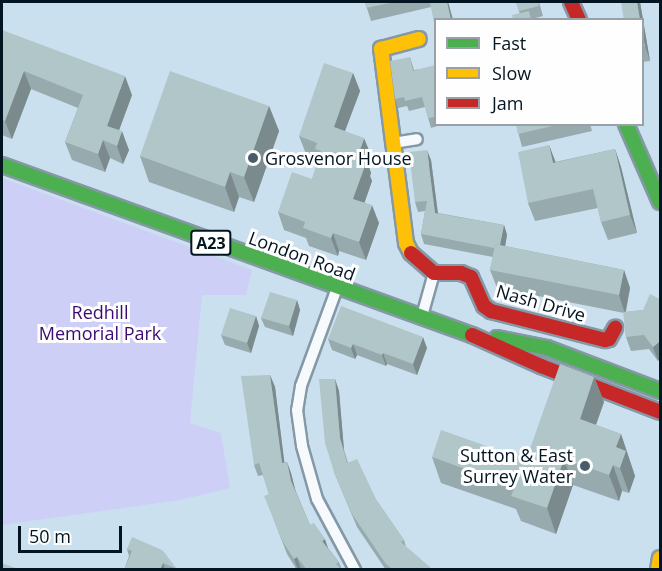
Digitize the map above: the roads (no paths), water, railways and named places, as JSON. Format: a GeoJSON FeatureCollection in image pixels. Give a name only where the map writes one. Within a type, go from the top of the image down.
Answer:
{"type":"FeatureCollection","features":[{"type":"Feature","properties":{"kind":"main road"},"geometry":{"type":"LineString","coordinates":[[572,2],[578,18]]}},
{"type":"Feature","properties":{"kind":"main road"},"geometry":{"type":"LineString","coordinates":[[419,39],[381,50],[409,251],[434,273]]}},
{"type":"Feature","properties":{"kind":"main road"},"geometry":{"type":"LineString","coordinates":[[627,126],[660,202]]}},
{"type":"Feature","properties":{"kind":"main road","name":"London Road"},"geometry":{"type":"LineString","coordinates":[[2,165],[336,288],[458,329],[541,366],[660,412]]}},
{"type":"Feature","properties":{"kind":"main road","name":"Nash Drive"},"geometry":{"type":"LineString","coordinates":[[434,273],[461,273],[471,278],[484,306],[491,311],[605,340],[609,339],[615,328]]}},
{"type":"Feature","properties":{"kind":"main road","name":"London Road"},"geometry":{"type":"LineString","coordinates":[[458,329],[547,348],[660,391]]}},
{"type":"Feature","properties":{"kind":"main road"},"geometry":{"type":"LineString","coordinates":[[658,570],[660,558]]}},
{"type":"Feature","properties":{"kind":"street"},"geometry":{"type":"LineString","coordinates":[[393,143],[417,139]]}},
{"type":"Feature","properties":{"kind":"street"},"geometry":{"type":"LineString","coordinates":[[422,316],[434,273]]}},
{"type":"Feature","properties":{"kind":"street"},"geometry":{"type":"LineString","coordinates":[[336,288],[301,386],[297,410],[302,446],[318,499],[355,570]]}},
{"type":"Feature","properties":{"kind":"place","name":"Grosvenor House"},"geometry":{"type":"Point","coordinates":[253,158]}},
{"type":"Feature","properties":{"kind":"place","name":"Sutton & East Surrey Water"},"geometry":{"type":"Point","coordinates":[585,466]}},
{"type":"Feature","properties":{"kind":"park label","name":"Redhill Memorial Park"},"geometry":{"type":"Point","coordinates":[100,323]}}]}
